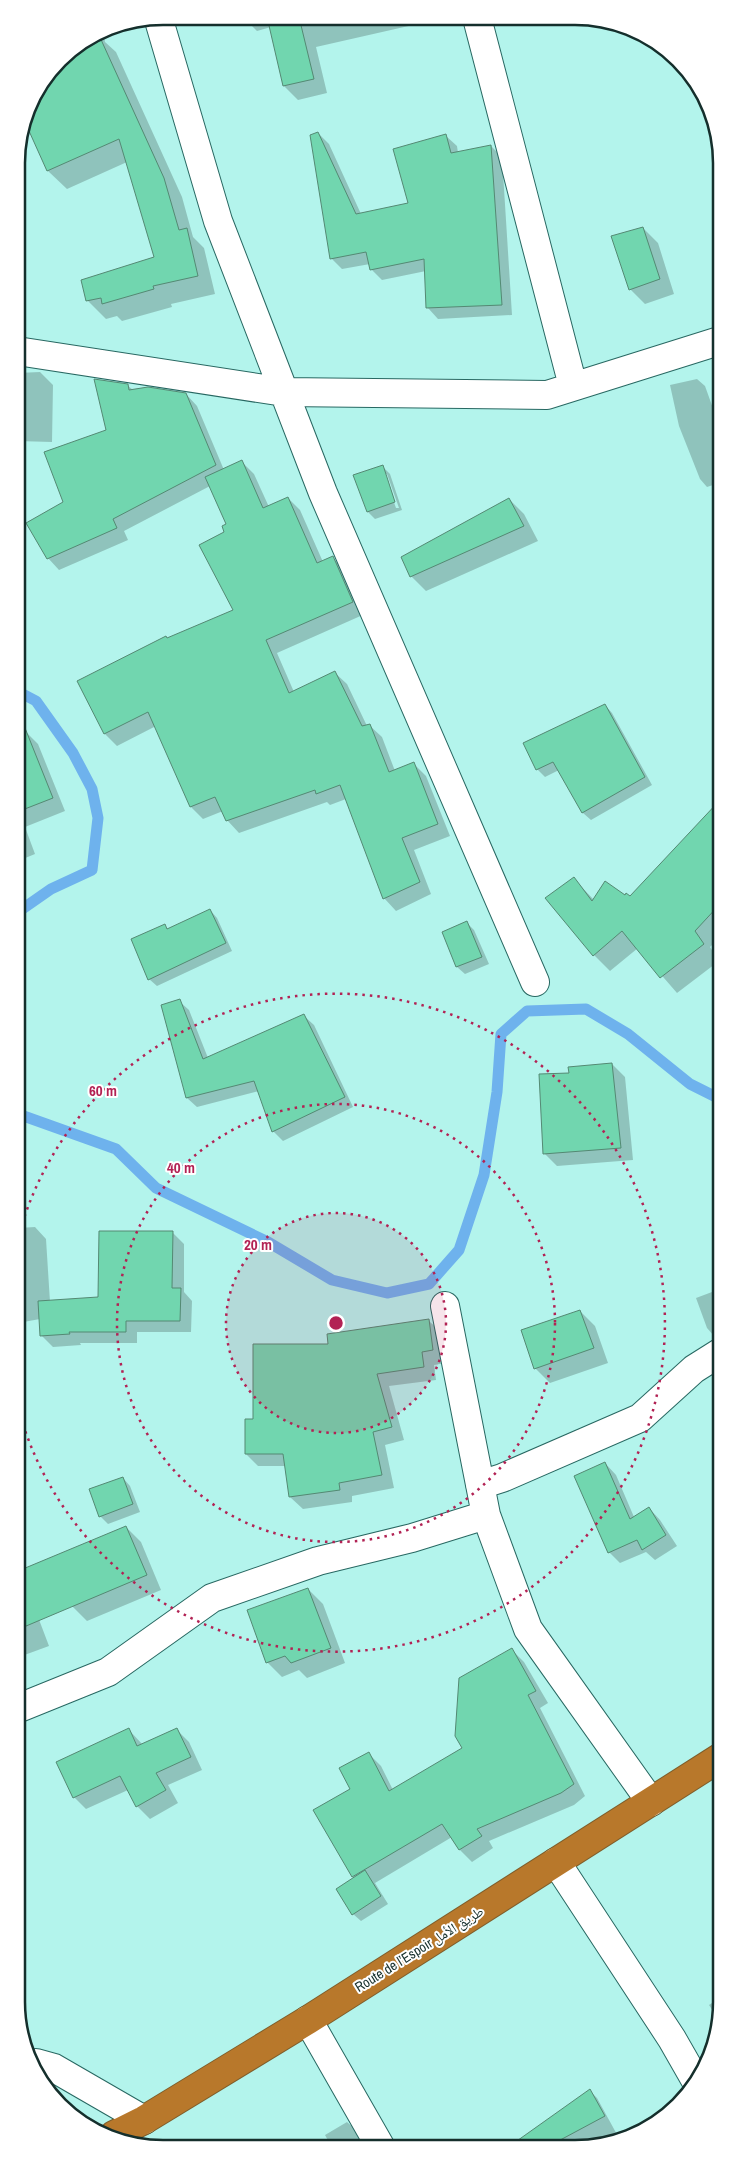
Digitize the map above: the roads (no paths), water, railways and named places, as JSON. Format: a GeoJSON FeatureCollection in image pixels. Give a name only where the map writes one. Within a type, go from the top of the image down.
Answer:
{"type":"FeatureCollection","features":[{"type":"Feature","properties":{"kind":"highway","name":"Route de l’Espoir طريق الأمل"},"geometry":{"type":"LineString","coordinates":[[118,2133],[144,2120],[308,2020],[713,1762]]}},
{"type":"Feature","properties":{"kind":"street"},"geometry":{"type":"LineString","coordinates":[[160,25],[218,221],[323,493],[535,982]]}},
{"type":"Feature","properties":{"kind":"street"},"geometry":{"type":"LineString","coordinates":[[479,25],[573,386]]}},
{"type":"Feature","properties":{"kind":"street"},"geometry":{"type":"LineString","coordinates":[[25,352],[284,392],[547,395],[713,343]]}},
{"type":"Feature","properties":{"kind":"street"},"geometry":{"type":"LineString","coordinates":[[445,1306],[486,1515],[528,1630],[650,1802]]}},
{"type":"Feature","properties":{"kind":"street"},"geometry":{"type":"LineString","coordinates":[[480,1485],[502,1478],[640,1418],[694,1368],[713,1356]]}},
{"type":"Feature","properties":{"kind":"street"},"geometry":{"type":"LineString","coordinates":[[25,1706],[108,1672],[212,1598],[318,1561],[412,1538],[486,1515]]}},
{"type":"Feature","properties":{"kind":"street"},"geometry":{"type":"LineString","coordinates":[[556,1862],[672,2039],[692,2075]]}},
{"type":"Feature","properties":{"kind":"street"},"geometry":{"type":"LineString","coordinates":[[308,2020],[377,2140]]}},
{"type":"Feature","properties":{"kind":"street"},"geometry":{"type":"LineString","coordinates":[[40,2065],[54,2068],[144,2120]]}},
{"type":"Feature","properties":{"kind":"waterway"},"geometry":{"type":"LineString","coordinates":[[25,695],[36,701],[73,753],[92,789],[98,818],[92,870],[51,889],[25,907]]}},
{"type":"Feature","properties":{"kind":"waterway"},"geometry":{"type":"LineString","coordinates":[[25,1116],[116,1149],[156,1188],[268,1242],[332,1280],[387,1293],[429,1284],[459,1250],[484,1175],[497,1092],[501,1034],[527,1011],[586,1009],[628,1034],[690,1084],[713,1096]]}}]}
